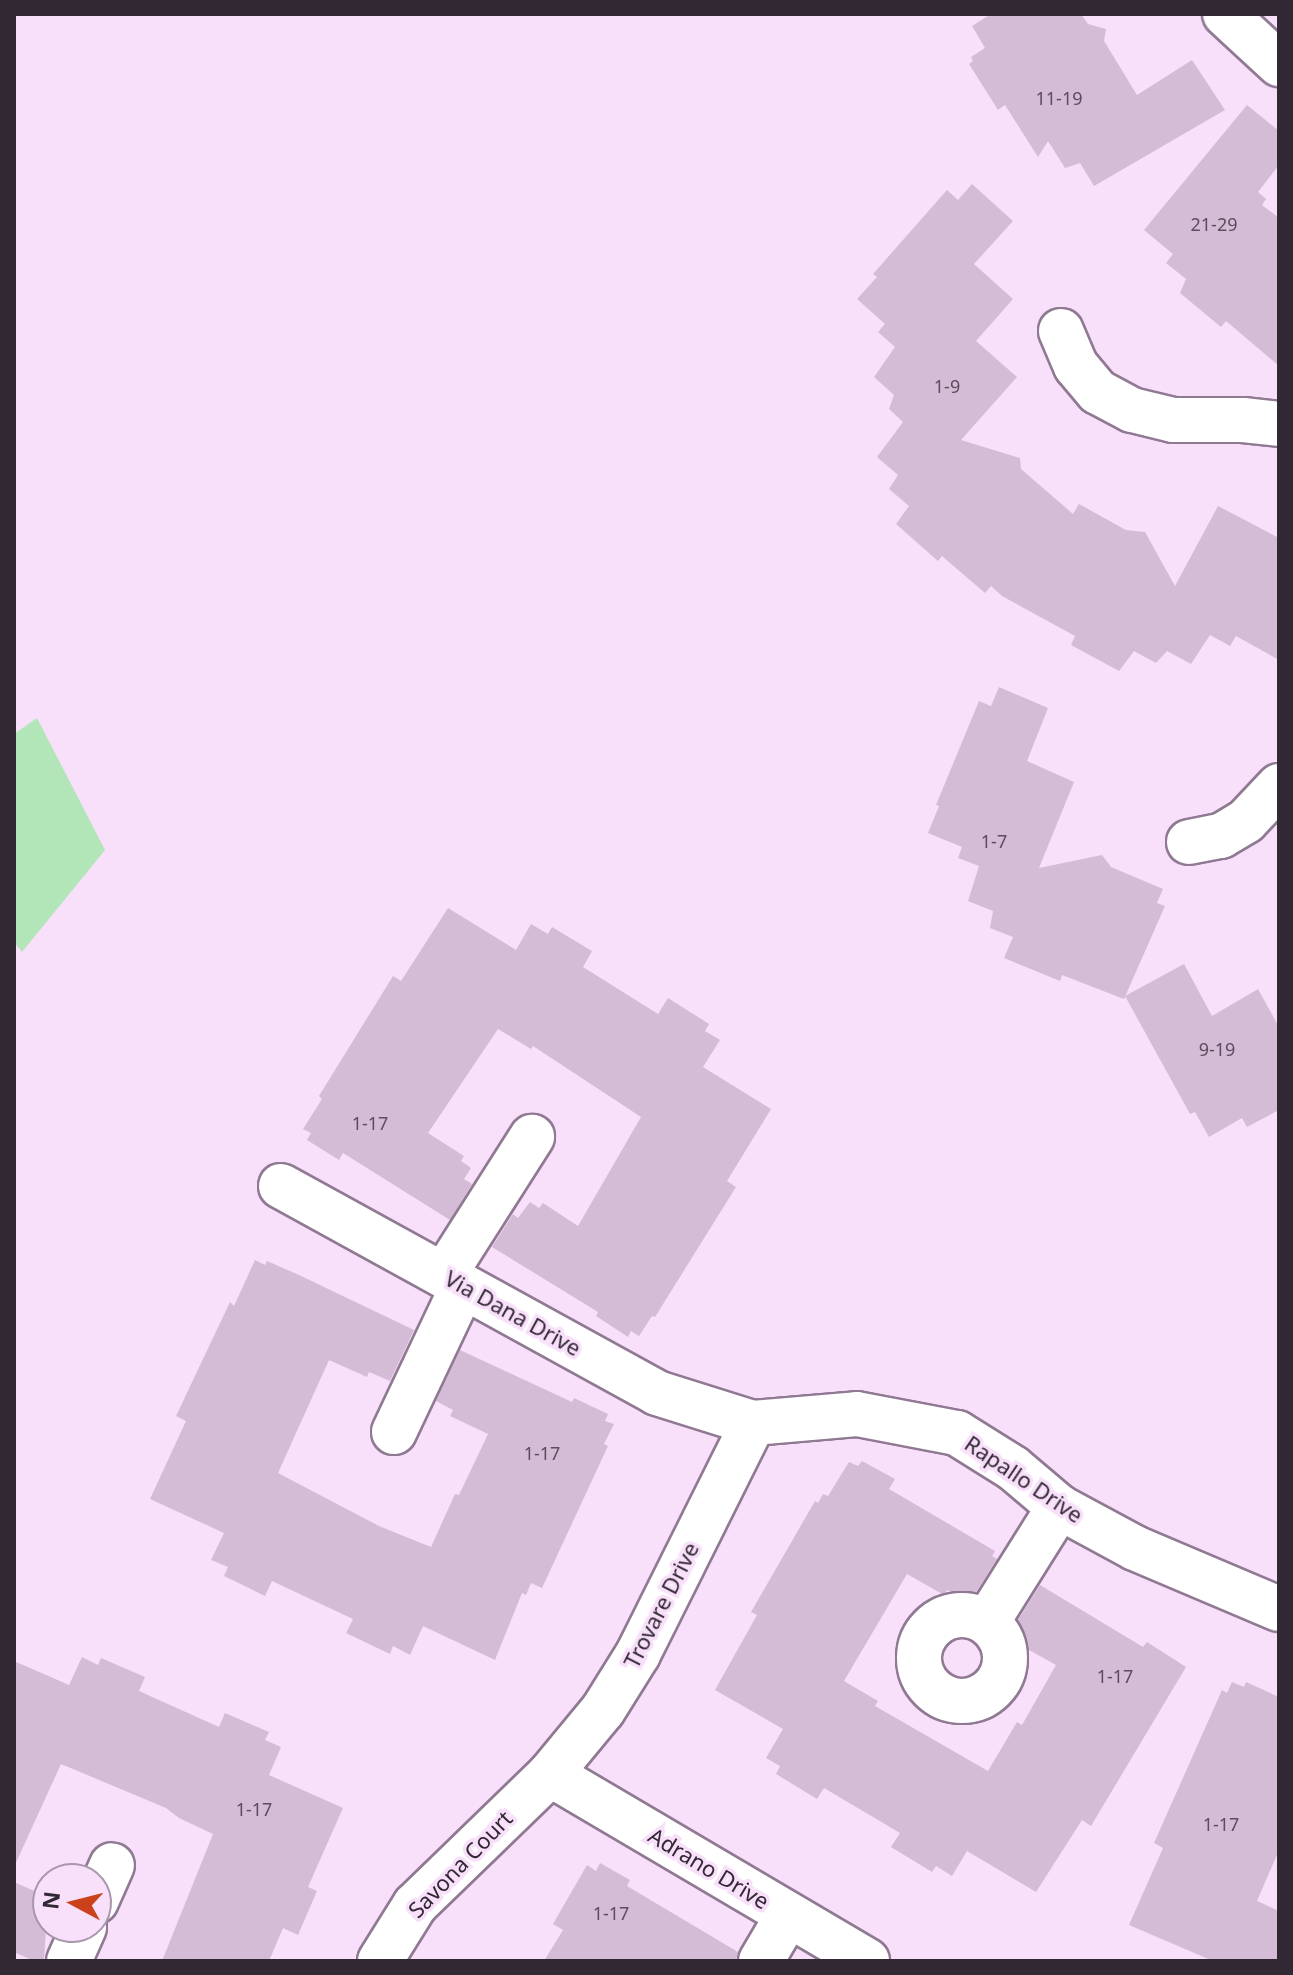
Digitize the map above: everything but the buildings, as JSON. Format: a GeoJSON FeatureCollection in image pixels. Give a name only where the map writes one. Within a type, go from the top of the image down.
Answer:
{"type":"FeatureCollection","features":[{"type":"Feature","properties":{"kind":"street"},"geometry":{"type":"LineString","coordinates":[[1225,14],[1279,64]]}},
{"type":"Feature","properties":{"kind":"street"},"geometry":{"type":"LineString","coordinates":[[1061,331],[1076,366],[1098,392],[1132,410],[1173,420],[1243,420],[1279,424]]}},
{"type":"Feature","properties":{"kind":"street"},"geometry":{"type":"LineString","coordinates":[[1189,842],[1221,836],[1246,821],[1279,786]]}},
{"type":"Feature","properties":{"kind":"street"},"geometry":{"type":"LineString","coordinates":[[394,1432],[453,1280],[532,1137]]}},
{"type":"Feature","properties":{"kind":"street","name":"Via Dana Drive"},"geometry":{"type":"LineString","coordinates":[[281,1186],[657,1393],[753,1423]]}},
{"type":"Feature","properties":{"kind":"street","name":"Rapallo Drive"},"geometry":{"type":"LineString","coordinates":[[753,1423],[857,1414],[957,1433],[1013,1468],[1059,1507],[1135,1548],[1279,1609]]}},
{"type":"Feature","properties":{"kind":"street","name":"Trovare Drive"},"geometry":{"type":"LineString","coordinates":[[550,1774],[603,1710],[638,1654],[753,1423]]}},
{"type":"Feature","properties":{"kind":"street"},"geometry":{"type":"LineString","coordinates":[[987,1622],[1059,1507]]}},
{"type":"Feature","properties":{"kind":"street","name":"Adrano Drive"},"geometry":{"type":"LineString","coordinates":[[550,1774],[867,1961]]}},
{"type":"Feature","properties":{"kind":"street","name":"Savona Court"},"geometry":{"type":"LineString","coordinates":[[380,1961],[415,1905],[550,1774]]}},
{"type":"Feature","properties":{"kind":"street"},"geometry":{"type":"LineString","coordinates":[[761,1961],[788,1915]]}},
{"type":"Feature","properties":{"kind":"green space"},"geometry":{"type":"Polygon","coordinates":[[[37,718],[105,850],[22,952],[14,942],[14,734],[37,718]]]}}]}
